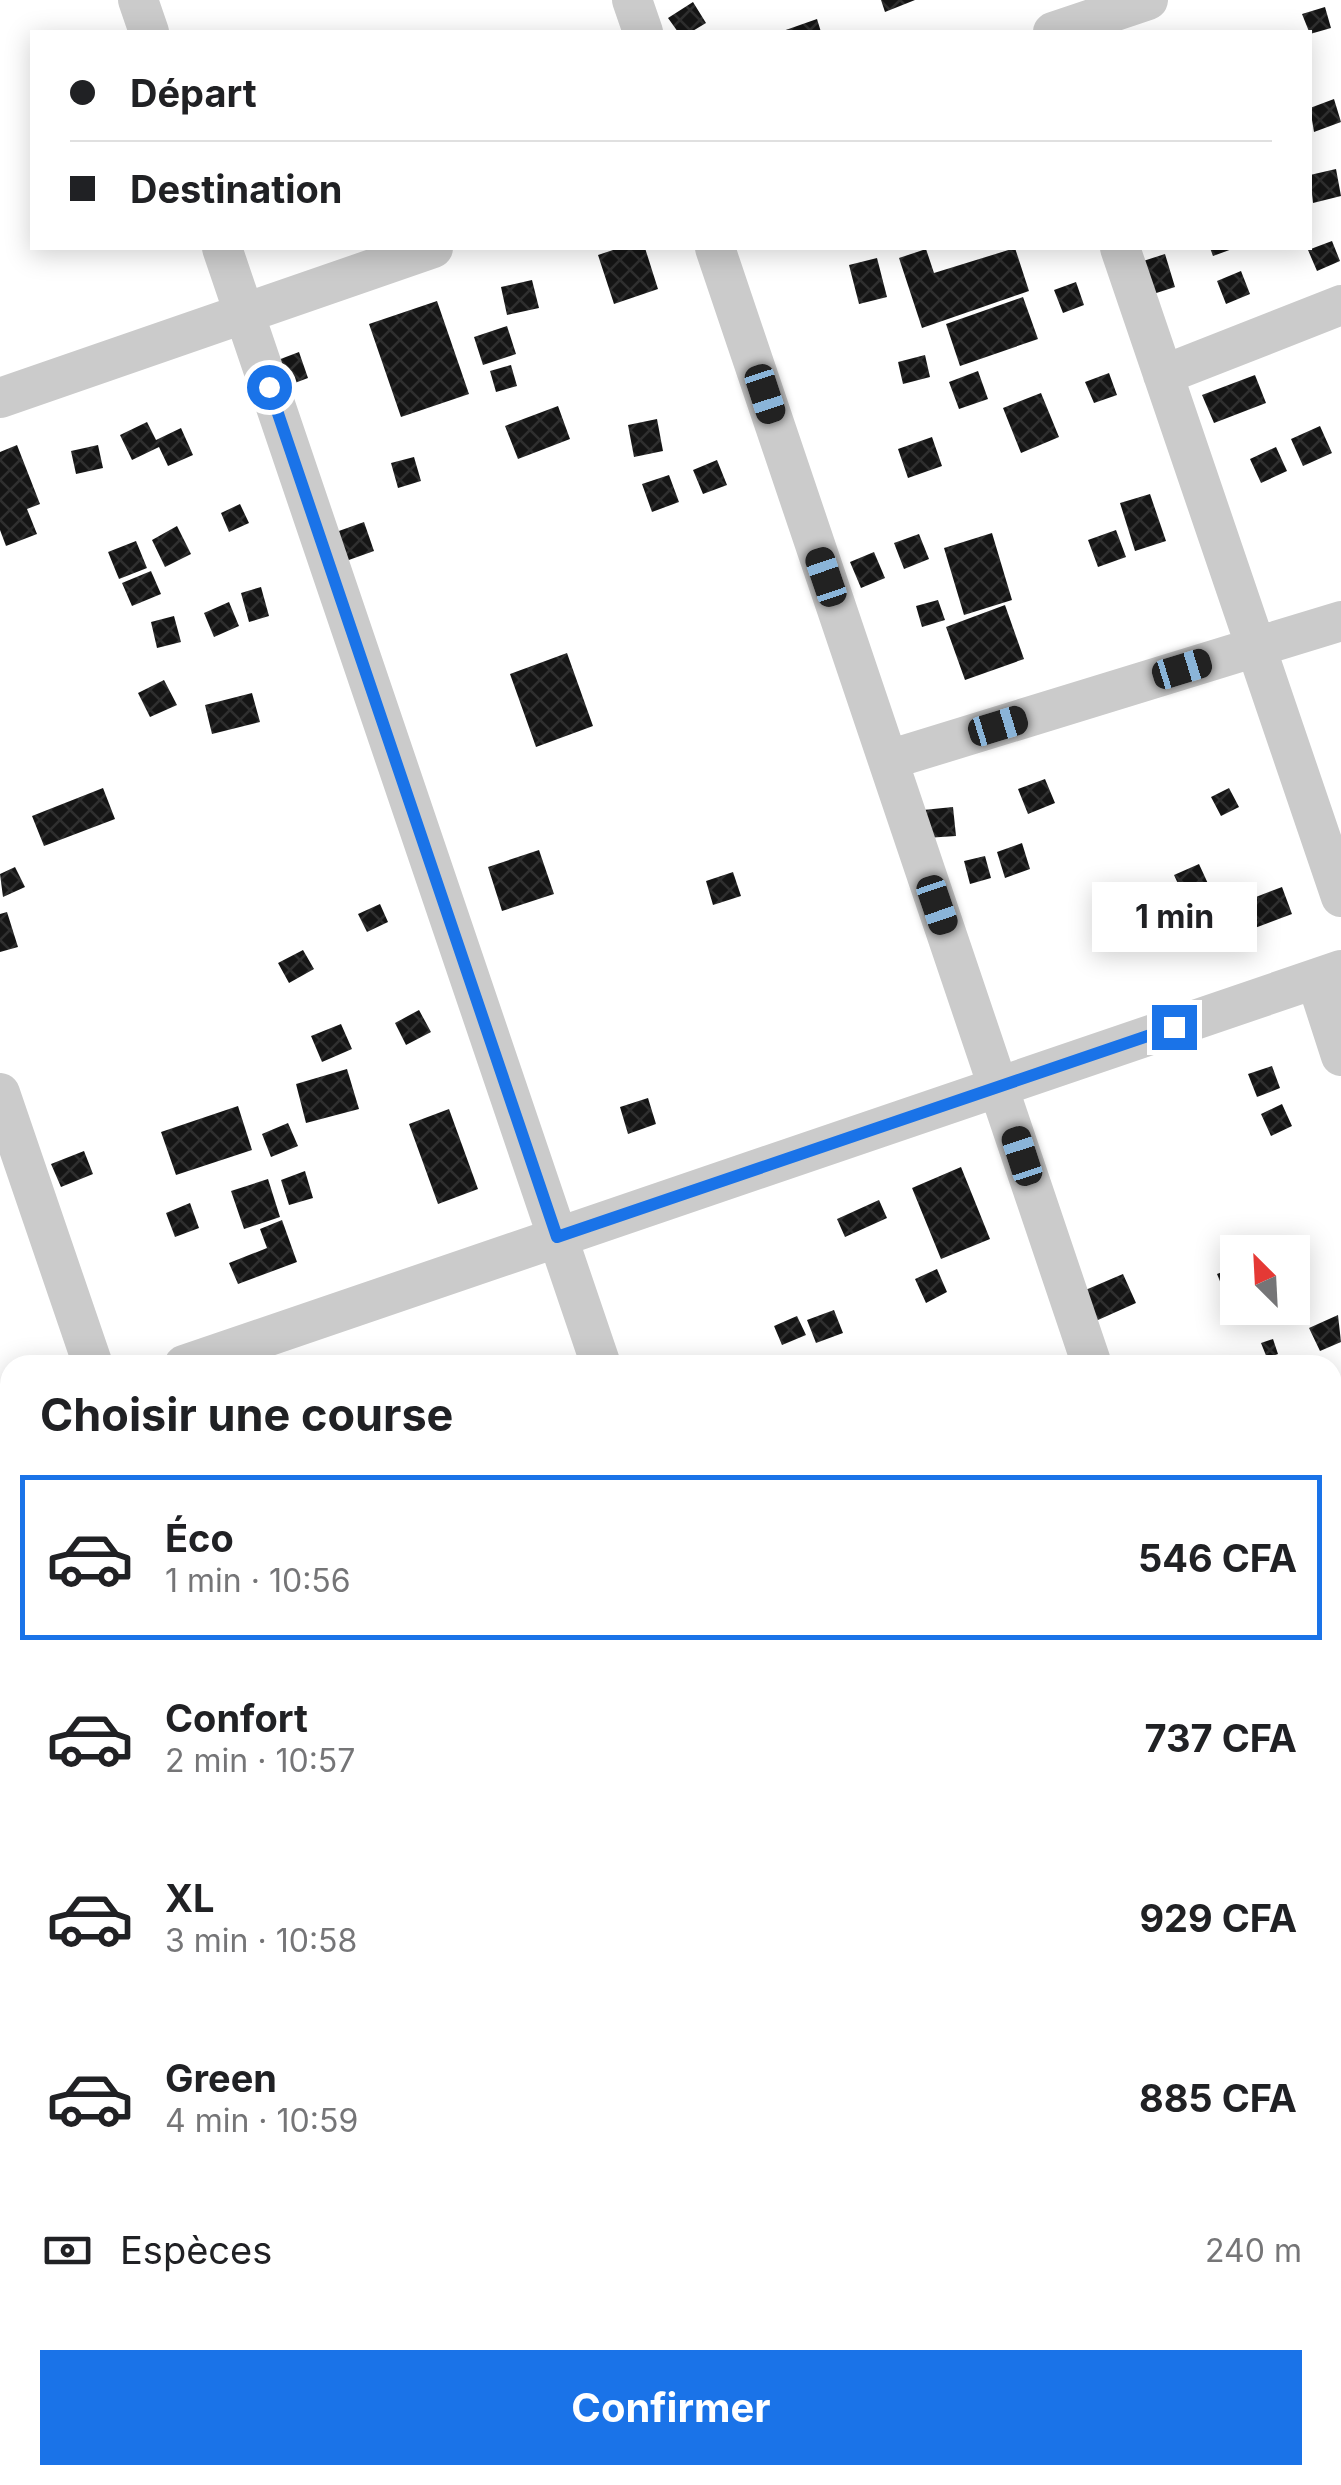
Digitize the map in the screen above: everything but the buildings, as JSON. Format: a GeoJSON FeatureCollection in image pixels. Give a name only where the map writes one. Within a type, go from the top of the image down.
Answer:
{"type":"FeatureCollection","features":[{"type":"Feature","properties":{"kind":"street"},"geometry":{"type":"LineString","coordinates":[[138,0],[148,30]]}},
{"type":"Feature","properties":{"kind":"street"},"geometry":{"type":"LineString","coordinates":[[632,0],[642,30]]}},
{"type":"Feature","properties":{"kind":"street"},"geometry":{"type":"LineString","coordinates":[[1060,30],[1148,0]]}},
{"type":"Feature","properties":{"kind":"street"},"geometry":{"type":"LineString","coordinates":[[223,250],[597,1355]]}},
{"type":"Feature","properties":{"kind":"street"},"geometry":{"type":"LineString","coordinates":[[0,398],[427,250]]}},
{"type":"Feature","properties":{"kind":"street"},"geometry":{"type":"LineString","coordinates":[[717,250],[1089,1355]]}},
{"type":"Feature","properties":{"kind":"street"},"geometry":{"type":"LineString","coordinates":[[1121,250],[1341,897]]}},
{"type":"Feature","properties":{"kind":"street"},"geometry":{"type":"LineString","coordinates":[[1164,375],[1341,304]]}},
{"type":"Feature","properties":{"kind":"street"},"geometry":{"type":"LineString","coordinates":[[888,760],[1341,620]]}},
{"type":"Feature","properties":{"kind":"street"},"geometry":{"type":"LineString","coordinates":[[213,1355],[1328,974],[1341,1056]]}},
{"type":"Feature","properties":{"kind":"street"},"geometry":{"type":"LineString","coordinates":[[0,1093],[90,1355]]}},
{"type":"Feature","properties":{"kind":"route"},"geometry":{"type":"LineString","coordinates":[[269,387],[557,1237],[1174,1027]]}}]}
